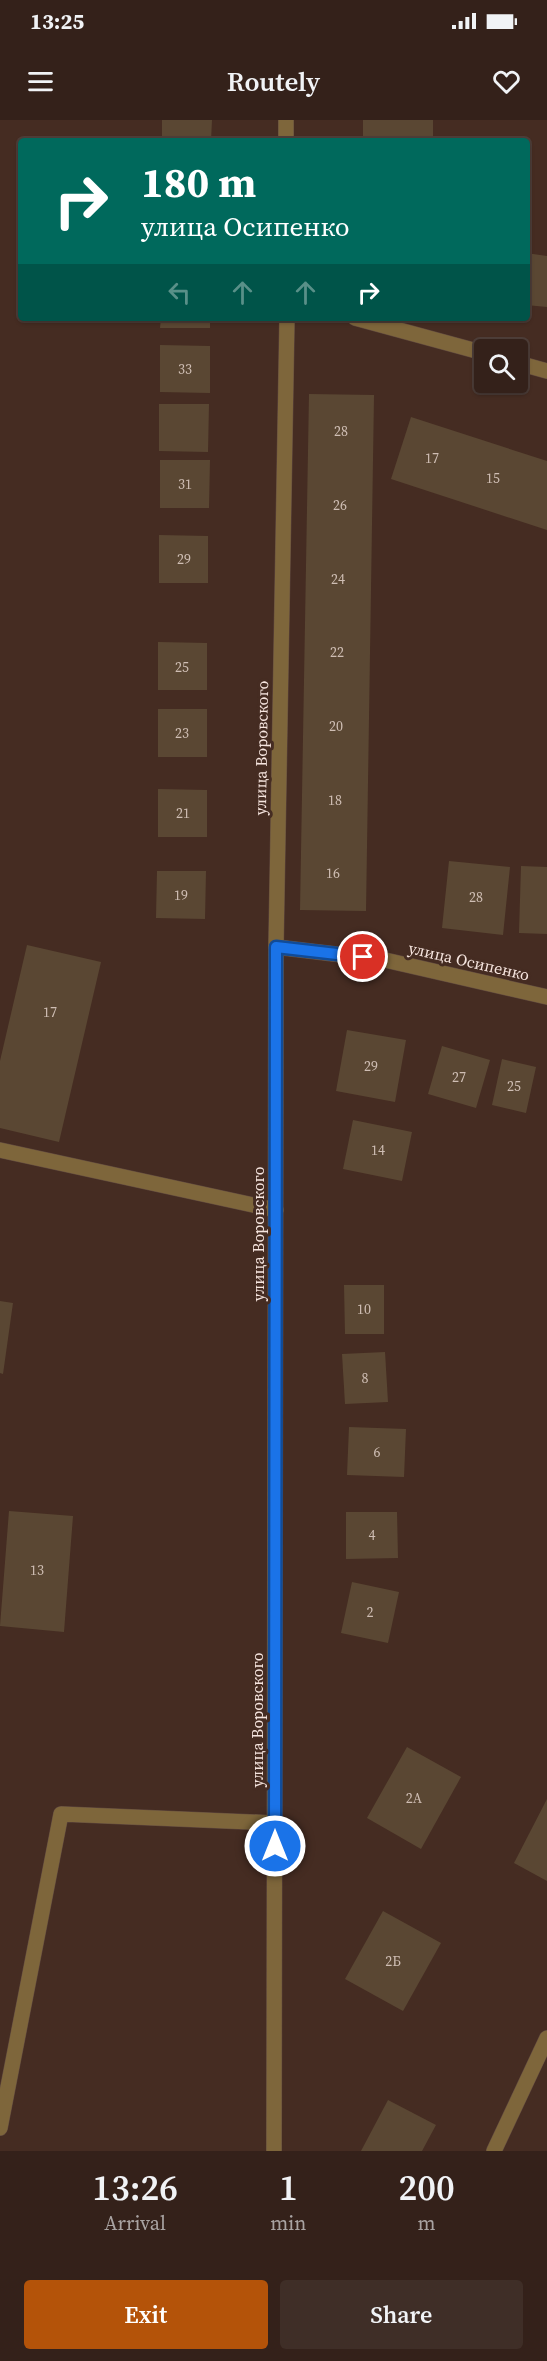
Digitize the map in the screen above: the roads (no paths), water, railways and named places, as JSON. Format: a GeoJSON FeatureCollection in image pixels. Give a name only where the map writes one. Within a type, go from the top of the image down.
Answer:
{"type":"FeatureCollection","features":[{"type":"Feature","properties":{"kind":"street"},"geometry":{"type":"LineString","coordinates":[[286,120],[286,138]]}},
{"type":"Feature","properties":{"kind":"street","name":"улица Воровского"},"geometry":{"type":"LineString","coordinates":[[274,2151],[276,947],[287,321]]}},
{"type":"Feature","properties":{"kind":"street"},"geometry":{"type":"LineString","coordinates":[[366,321],[474,350]]}},
{"type":"Feature","properties":{"kind":"street"},"geometry":{"type":"LineString","coordinates":[[528,366],[547,371]]}},
{"type":"Feature","properties":{"kind":"street","name":"улица Осипенко"},"geometry":{"type":"LineString","coordinates":[[276,947],[385,960],[547,997]]}},
{"type":"Feature","properties":{"kind":"street"},"geometry":{"type":"LineString","coordinates":[[0,1150],[276,1210]]}},
{"type":"Feature","properties":{"kind":"street"},"geometry":{"type":"LineString","coordinates":[[0,2128],[62,1814],[275,1823]]}},
{"type":"Feature","properties":{"kind":"street"},"geometry":{"type":"LineString","coordinates":[[494,2151],[547,2038]]}}]}
